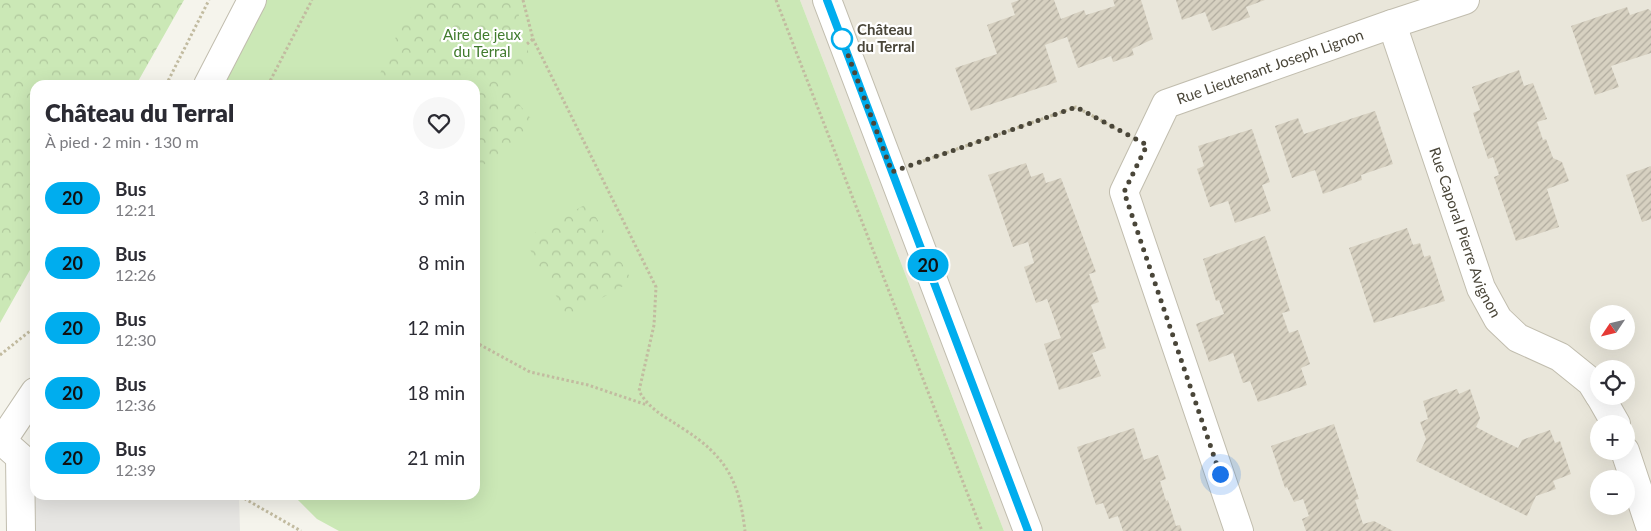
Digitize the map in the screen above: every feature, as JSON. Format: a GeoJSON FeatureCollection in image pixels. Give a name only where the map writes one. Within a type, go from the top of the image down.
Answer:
{"type":"FeatureCollection","features":[{"type":"Feature","properties":{"kind":"street"},"geometry":{"type":"LineString","coordinates":[[211,80],[252,0]]}},
{"type":"Feature","properties":{"kind":"street"},"geometry":{"type":"LineString","coordinates":[[827,0],[1028,531]]}},
{"type":"Feature","properties":{"kind":"street","name":"Rue Lieutenant Joseph Lignon"},"geometry":{"type":"LineString","coordinates":[[1239,531],[1124,192],[1166,104],[1392,24],[1466,0]]}},
{"type":"Feature","properties":{"kind":"street","name":"Rue Caporal Pierre Avignon"},"geometry":{"type":"LineString","coordinates":[[1392,24],[1481,288],[1498,319],[1518,338],[1560,357],[1590,381]]}},
{"type":"Feature","properties":{"kind":"street"},"geometry":{"type":"LineString","coordinates":[[21,531],[20,457],[1,443],[30,400]]}},
{"type":"Feature","properties":{"kind":"street"},"geometry":{"type":"LineString","coordinates":[[1628,460],[1651,529]]}},
{"type":"Feature","properties":{"kind":"path"},"geometry":{"type":"LineString","coordinates":[[169,80],[209,0]]}},
{"type":"Feature","properties":{"kind":"path"},"geometry":{"type":"LineString","coordinates":[[271,80],[312,0]]}},
{"type":"Feature","properties":{"kind":"path"},"geometry":{"type":"LineString","coordinates":[[523,0],[533,39],[656,287],[654,325],[639,391],[647,405]]}},
{"type":"Feature","properties":{"kind":"path"},"geometry":{"type":"LineString","coordinates":[[776,0],[982,531]]}},
{"type":"Feature","properties":{"kind":"path"},"geometry":{"type":"LineString","coordinates":[[527,44],[533,39]]}},
{"type":"Feature","properties":{"kind":"path"},"geometry":{"type":"LineString","coordinates":[[892,172],[1076,107],[1147,145]]}},
{"type":"Feature","properties":{"kind":"path"},"geometry":{"type":"LineString","coordinates":[[0,355],[30,331]]}},
{"type":"Feature","properties":{"kind":"path"},"geometry":{"type":"LineString","coordinates":[[480,345],[530,372],[588,385],[647,405],[704,443],[731,475],[742,501],[745,531]]}},
{"type":"Feature","properties":{"kind":"path"},"geometry":{"type":"LineString","coordinates":[[247,500],[301,531]]}},
{"type":"Feature","properties":{"kind":"shaded area"},"geometry":{"type":"Polygon","coordinates":[[[800,0],[1651,0],[1651,531],[1004,531],[800,0]]]}},
{"type":"Feature","properties":{"kind":"shaded area"},"geometry":{"type":"Polygon","coordinates":[[[35,500],[239,500],[240,531],[33,531],[35,500]]]}},
{"type":"Feature","properties":{"kind":"green space"},"geometry":{"type":"Polygon","coordinates":[[[0,0],[184,0],[139,80],[30,80],[30,270],[0,323],[0,0]]]}},
{"type":"Feature","properties":{"kind":"green space"},"geometry":{"type":"Polygon","coordinates":[[[251,0],[800,0],[1004,531],[339,531],[317,519],[298,500],[480,500],[480,80],[208,80],[251,0]]]}},
{"type":"Feature","properties":{"kind":"green space","name":"Aire de jeux du Terral"},"geometry":{"type":"Polygon","coordinates":[[[415,0],[515,0],[530,59],[522,75],[504,86],[537,126],[480,167],[480,80],[377,80],[399,30],[415,0]]]}},
{"type":"Feature","properties":{"kind":"green space"},"geometry":{"type":"Polygon","coordinates":[[[588,203],[632,281],[568,317],[524,239],[588,203]]]}},
{"type":"Feature","properties":{"kind":"building"},"geometry":{"type":"Polygon","coordinates":[[[1019,0],[1054,0],[1061,19],[1084,10],[1086,15],[1115,6],[1113,0],[1141,0],[1153,39],[1132,49],[1134,55],[1113,62],[1111,56],[1078,68],[1067,37],[1045,45],[1057,82],[971,111],[955,68],[997,54],[987,25],[1015,15],[1011,3],[1019,0]]]}},
{"type":"Feature","properties":{"kind":"building"},"geometry":{"type":"Polygon","coordinates":[[[1176,0],[1265,0],[1246,7],[1250,17],[1212,31],[1205,12],[1182,20],[1176,0]]]}},
{"type":"Feature","properties":{"kind":"building"},"geometry":{"type":"Polygon","coordinates":[[[1627,7],[1630,15],[1648,9],[1651,11],[1651,53],[1611,66],[1619,87],[1595,95],[1571,26],[1627,7]]]}},
{"type":"Feature","properties":{"kind":"building"},"geometry":{"type":"Polygon","coordinates":[[[1519,70],[1524,86],[1533,83],[1547,119],[1537,122],[1543,140],[1546,139],[1553,158],[1562,162],[1569,181],[1547,189],[1559,227],[1516,241],[1494,177],[1499,175],[1493,157],[1488,159],[1473,113],[1480,110],[1472,87],[1519,70]]]}},
{"type":"Feature","properties":{"kind":"building"},"geometry":{"type":"Polygon","coordinates":[[[1375,111],[1393,164],[1361,175],[1362,180],[1323,194],[1315,170],[1292,178],[1275,126],[1298,118],[1304,134],[1375,111]]]}},
{"type":"Feature","properties":{"kind":"building"},"geometry":{"type":"Polygon","coordinates":[[[1252,129],[1270,182],[1262,185],[1271,211],[1235,223],[1228,201],[1210,207],[1197,169],[1204,166],[1198,146],[1252,129]]]}},
{"type":"Feature","properties":{"kind":"building"},"geometry":{"type":"Polygon","coordinates":[[[1026,163],[1031,177],[1043,173],[1046,183],[1061,178],[1096,272],[1089,274],[1099,302],[1091,305],[1106,348],[1092,353],[1101,376],[1059,390],[1044,344],[1061,338],[1047,299],[1036,303],[1024,267],[1034,263],[1028,242],[1013,247],[988,175],[1026,163]]]}},
{"type":"Feature","properties":{"kind":"building"},"geometry":{"type":"Polygon","coordinates":[[[1651,166],[1651,219],[1642,222],[1626,175],[1651,166]]]}},
{"type":"Feature","properties":{"kind":"building"},"geometry":{"type":"Polygon","coordinates":[[[1407,228],[1413,245],[1420,243],[1424,257],[1430,255],[1445,301],[1374,323],[1349,248],[1407,228]]]}},
{"type":"Feature","properties":{"kind":"building"},"geometry":{"type":"Polygon","coordinates":[[[1265,236],[1290,311],[1282,313],[1289,333],[1298,330],[1310,364],[1301,368],[1307,385],[1258,402],[1250,381],[1243,383],[1233,353],[1209,362],[1196,324],[1224,314],[1219,300],[1216,301],[1203,259],[1265,236]]]}},
{"type":"Feature","properties":{"kind":"building"},"geometry":{"type":"Polygon","coordinates":[[[1457,389],[1459,394],[1470,389],[1480,418],[1476,427],[1497,438],[1518,448],[1522,440],[1550,430],[1555,443],[1560,441],[1571,474],[1553,481],[1556,489],[1536,496],[1527,516],[1416,461],[1426,439],[1420,422],[1428,419],[1423,401],[1457,389]]]}},
{"type":"Feature","properties":{"kind":"building"},"geometry":{"type":"Polygon","coordinates":[[[1334,424],[1359,499],[1355,500],[1363,524],[1374,521],[1393,531],[1306,531],[1302,519],[1309,516],[1303,499],[1294,502],[1287,487],[1285,488],[1271,446],[1334,424]]]}},
{"type":"Feature","properties":{"kind":"building"},"geometry":{"type":"Polygon","coordinates":[[[1134,428],[1144,460],[1158,455],[1166,479],[1160,481],[1166,501],[1168,500],[1176,526],[1180,525],[1182,531],[1123,531],[1118,516],[1109,519],[1103,503],[1096,505],[1077,447],[1134,428]]]}},
{"type":"Feature","properties":{"kind":"bus line","name":"20"},"geometry":{"type":"LineString","coordinates":[[827,0],[1028,531]]}},
{"type":"Feature","properties":{"kind":"place","name":"Château du Terral"},"geometry":{"type":"Point","coordinates":[842,39]}},
{"type":"Feature","properties":{"kind":"route"},"geometry":{"type":"LineString","coordinates":[[842,39],[892,172],[1076,107],[1147,145],[1124,192],[1220,474]]}}]}
